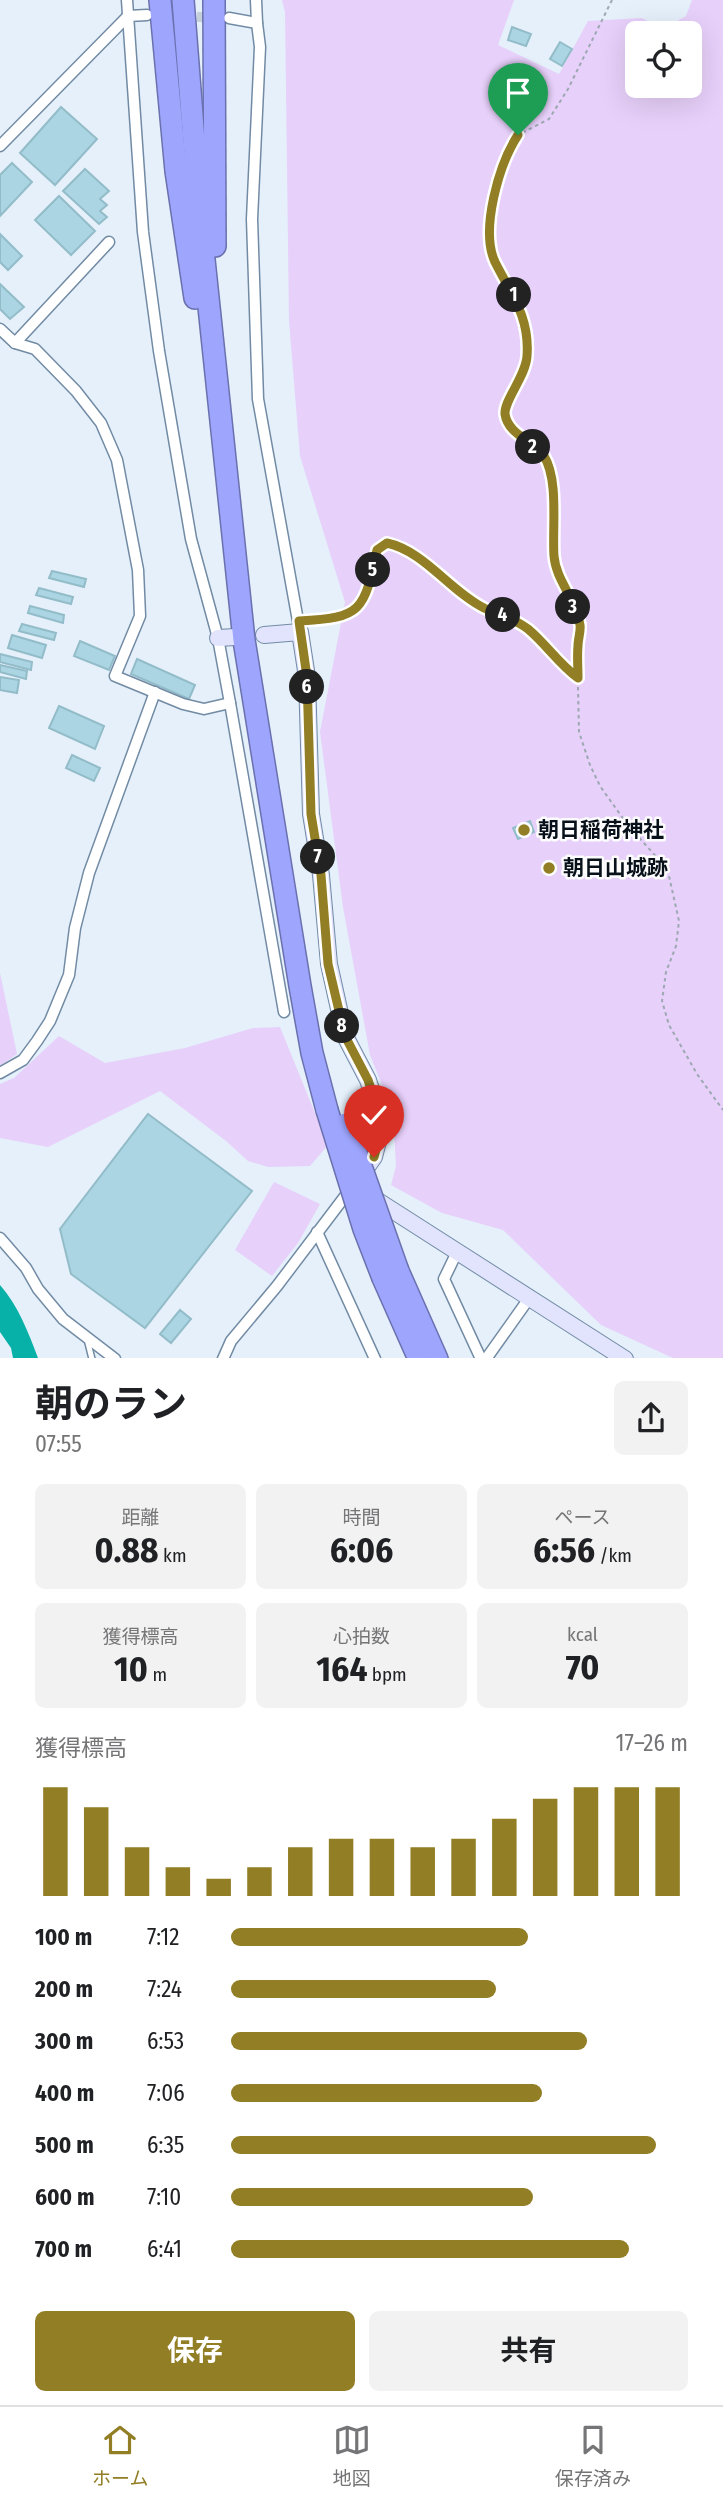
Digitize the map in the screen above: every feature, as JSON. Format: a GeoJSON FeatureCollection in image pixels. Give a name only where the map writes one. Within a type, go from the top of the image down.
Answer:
{"type":"FeatureCollection","features":[{"type":"Feature","properties":{"kind":"highway"},"geometry":{"type":"LineString","coordinates":[[183,0],[201,231],[244,640],[312,1053],[335,1109]]}},
{"type":"Feature","properties":{"kind":"highway"},"geometry":{"type":"LineString","coordinates":[[195,0],[215,249],[258,643],[300,915],[335,1109],[364,1228],[436,1358]]}},
{"type":"Feature","properties":{"kind":"highway"},"geometry":{"type":"LineString","coordinates":[[214,0],[215,249]]}},
{"type":"Feature","properties":{"kind":"highway"},"geometry":{"type":"LineString","coordinates":[[153,8],[210,401],[230,496]]}},
{"type":"Feature","properties":{"kind":"highway"},"geometry":{"type":"LineString","coordinates":[[391,1275],[419,1358]]}},
{"type":"Feature","properties":{"kind":"street"},"geometry":{"type":"LineString","coordinates":[[128,0],[143,232],[159,351],[191,540],[218,638],[284,1012]]}},
{"type":"Feature","properties":{"kind":"street"},"geometry":{"type":"LineString","coordinates":[[223,1358],[231,1341],[277,1286],[374,1157],[381,1130],[368,1080],[345,1036],[328,964],[321,875],[311,814],[307,677],[258,400],[252,219],[260,47],[256,0]]}},
{"type":"Feature","properties":{"kind":"street"},"geometry":{"type":"LineString","coordinates":[[0,146],[128,16],[153,8]]}},
{"type":"Feature","properties":{"kind":"street"},"geometry":{"type":"LineString","coordinates":[[229,18],[257,23]]}},
{"type":"Feature","properties":{"kind":"street"},"geometry":{"type":"LineString","coordinates":[[15,343],[109,242]]}},
{"type":"Feature","properties":{"kind":"street"},"geometry":{"type":"LineString","coordinates":[[0,328],[15,343],[35,349],[76,391],[101,423],[117,460],[138,570],[140,616],[115,676],[183,704],[204,709],[230,703]]}},
{"type":"Feature","properties":{"kind":"street"},"geometry":{"type":"LineString","coordinates":[[264,635],[299,626]]}},
{"type":"Feature","properties":{"kind":"street"},"geometry":{"type":"LineString","coordinates":[[218,638],[236,637]]}},
{"type":"Feature","properties":{"kind":"street"},"geometry":{"type":"LineString","coordinates":[[0,1073],[23,1060],[37,1041],[50,1020],[69,975],[75,928],[89,873],[155,692]]}},
{"type":"Feature","properties":{"kind":"street"},"geometry":{"type":"LineString","coordinates":[[353,1185],[623,1358]]}},
{"type":"Feature","properties":{"kind":"street"},"geometry":{"type":"LineString","coordinates":[[317,1232],[375,1358]]}},
{"type":"Feature","properties":{"kind":"street"},"geometry":{"type":"LineString","coordinates":[[0,1238],[26,1268],[54,1309],[114,1358]]}},
{"type":"Feature","properties":{"kind":"street"},"geometry":{"type":"LineString","coordinates":[[458,1250],[444,1279],[483,1358]]}},
{"type":"Feature","properties":{"kind":"street"},"geometry":{"type":"LineString","coordinates":[[484,1358],[530,1297]]}},
{"type":"Feature","properties":{"kind":"lane"},"geometry":{"type":"LineString","coordinates":[[86,1336],[92,1358]]}},
{"type":"Feature","properties":{"kind":"path"},"geometry":{"type":"LineString","coordinates":[[612,0],[574,77],[549,119],[518,135],[502,169],[489,234],[494,260],[522,310],[527,339],[527,356],[522,377],[509,397],[505,413],[510,427],[544,455],[552,480],[554,558],[560,582],[580,625],[579,732],[590,765],[614,805],[660,860],[668,876],[679,921],[676,946],[666,972],[662,1001],[669,1025],[697,1074],[723,1110]]}},
{"type":"Feature","properties":{"kind":"path"},"geometry":{"type":"LineString","coordinates":[[299,626],[355,611],[366,597],[377,550],[387,543],[401,546],[459,592],[528,630],[560,664],[578,678]]}},
{"type":"Feature","properties":{"kind":"shaded area"},"geometry":{"type":"Polygon","coordinates":[[[282,0],[514,0],[498,45],[559,74],[588,21],[642,18],[648,21],[625,21],[625,98],[702,98],[702,21],[677,21],[686,16],[692,0],[723,0],[723,1358],[673,1358],[601,1325],[503,1230],[442,1213],[391,1185],[396,1166],[393,1112],[370,1055],[343,907],[320,732],[345,602],[300,456],[289,321],[285,12],[282,0]]]}},
{"type":"Feature","properties":{"kind":"shaded area"},"geometry":{"type":"Polygon","coordinates":[[[0,973],[17,1054],[0,1066],[0,973]]]}},
{"type":"Feature","properties":{"kind":"shaded area"},"geometry":{"type":"Polygon","coordinates":[[[280,1027],[328,1145],[310,1166],[268,1167],[248,1161],[160,1091],[48,1147],[0,1138],[0,1084],[14,1078],[59,1036],[105,1063],[185,1048],[253,1028],[280,1027]]]}},
{"type":"Feature","properties":{"kind":"shaded area"},"geometry":{"type":"Polygon","coordinates":[[[274,1182],[320,1204],[298,1243],[272,1276],[235,1250],[274,1182]]]}},
{"type":"Feature","properties":{"kind":"shaded area"},"geometry":{"type":"Polygon","coordinates":[[[0,1285],[18,1311],[38,1358],[13,1358],[11,1348],[0,1332],[0,1285]]]}},
{"type":"Feature","properties":{"kind":"building"},"geometry":{"type":"Polygon","coordinates":[[[512,27],[531,34],[526,46],[508,40],[512,27]]]}},
{"type":"Feature","properties":{"kind":"building"},"geometry":{"type":"Polygon","coordinates":[[[560,42],[572,49],[562,66],[550,59],[560,42]]]}},
{"type":"Feature","properties":{"kind":"building"},"geometry":{"type":"Polygon","coordinates":[[[61,107],[97,139],[55,185],[20,153],[61,107]]]}},
{"type":"Feature","properties":{"kind":"building"},"geometry":{"type":"Polygon","coordinates":[[[12,163],[32,182],[0,216],[0,175],[12,163]]]}},
{"type":"Feature","properties":{"kind":"building"},"geometry":{"type":"Polygon","coordinates":[[[85,169],[109,191],[100,199],[107,205],[100,211],[107,217],[99,224],[63,191],[85,169]]]}},
{"type":"Feature","properties":{"kind":"building"},"geometry":{"type":"Polygon","coordinates":[[[59,196],[95,231],[71,255],[35,220],[59,196]]]}},
{"type":"Feature","properties":{"kind":"building"},"geometry":{"type":"Polygon","coordinates":[[[0,234],[22,256],[8,270],[0,262],[0,234]]]}},
{"type":"Feature","properties":{"kind":"building"},"geometry":{"type":"Polygon","coordinates":[[[0,284],[24,307],[10,319],[0,309],[0,284]]]}},
{"type":"Feature","properties":{"kind":"building"},"geometry":{"type":"Polygon","coordinates":[[[52,571],[86,579],[84,587],[49,578],[52,571]]]}},
{"type":"Feature","properties":{"kind":"building"},"geometry":{"type":"Polygon","coordinates":[[[39,588],[73,597],[71,604],[36,595],[39,588]]]}},
{"type":"Feature","properties":{"kind":"building"},"geometry":{"type":"Polygon","coordinates":[[[30,606],[64,615],[63,623],[28,613],[30,606]]]}},
{"type":"Feature","properties":{"kind":"building"},"geometry":{"type":"Polygon","coordinates":[[[22,624],[56,633],[54,640],[19,631],[22,624]]]}},
{"type":"Feature","properties":{"kind":"building"},"geometry":{"type":"Polygon","coordinates":[[[12,635],[46,645],[42,658],[8,648],[12,635]]]}},
{"type":"Feature","properties":{"kind":"building"},"geometry":{"type":"Polygon","coordinates":[[[80,641],[115,656],[109,670],[74,656],[80,641]]]}},
{"type":"Feature","properties":{"kind":"building"},"geometry":{"type":"Polygon","coordinates":[[[0,654],[32,662],[31,670],[0,662],[0,654]]]}},
{"type":"Feature","properties":{"kind":"building"},"geometry":{"type":"Polygon","coordinates":[[[137,659],[195,685],[189,699],[131,674],[137,659]]]}},
{"type":"Feature","properties":{"kind":"building"},"geometry":{"type":"Polygon","coordinates":[[[0,665],[27,671],[26,679],[0,672],[0,665]]]}},
{"type":"Feature","properties":{"kind":"building"},"geometry":{"type":"Polygon","coordinates":[[[0,677],[19,680],[17,693],[0,690],[0,677]]]}},
{"type":"Feature","properties":{"kind":"building"},"geometry":{"type":"Polygon","coordinates":[[[59,706],[104,726],[95,749],[49,728],[59,706]]]}},
{"type":"Feature","properties":{"kind":"building"},"geometry":{"type":"Polygon","coordinates":[[[72,755],[100,768],[94,781],[66,768],[72,755]]]}},
{"type":"Feature","properties":{"kind":"building","name":"朝日稲荷神社"},"geometry":{"type":"Polygon","coordinates":[[[530,821],[534,832],[518,839],[513,828],[530,821]]]}},
{"type":"Feature","properties":{"kind":"building"},"geometry":{"type":"Polygon","coordinates":[[[148,1114],[252,1191],[145,1328],[71,1274],[60,1229],[148,1114]]]}},
{"type":"Feature","properties":{"kind":"building"},"geometry":{"type":"Polygon","coordinates":[[[180,1310],[191,1319],[171,1343],[160,1334],[180,1310]]]}},
{"type":"Feature","properties":{"kind":"tunnel"},"geometry":{"type":"LineString","coordinates":[[182,16],[218,18]]}},
{"type":"Feature","properties":{"kind":"place","name":"朝日稲荷神社"},"geometry":{"type":"Point","coordinates":[524,830]}},
{"type":"Feature","properties":{"kind":"place","name":"朝日山城跡"},"geometry":{"type":"Point","coordinates":[549,868]}},
{"type":"Feature","properties":{"kind":"route"},"geometry":{"type":"LineString","coordinates":[[374,1157],[381,1130],[375,1101],[368,1080],[345,1036],[328,964],[321,875],[311,814],[307,677],[299,621],[339,617],[355,611],[366,597],[377,550],[387,543],[401,546],[459,592],[528,630],[560,664],[578,678],[580,625],[560,582],[554,558],[552,480],[544,455],[510,427],[505,413],[509,397],[522,377],[527,356],[527,339],[522,310],[494,260],[489,234],[502,169],[518,135]]}}]}
